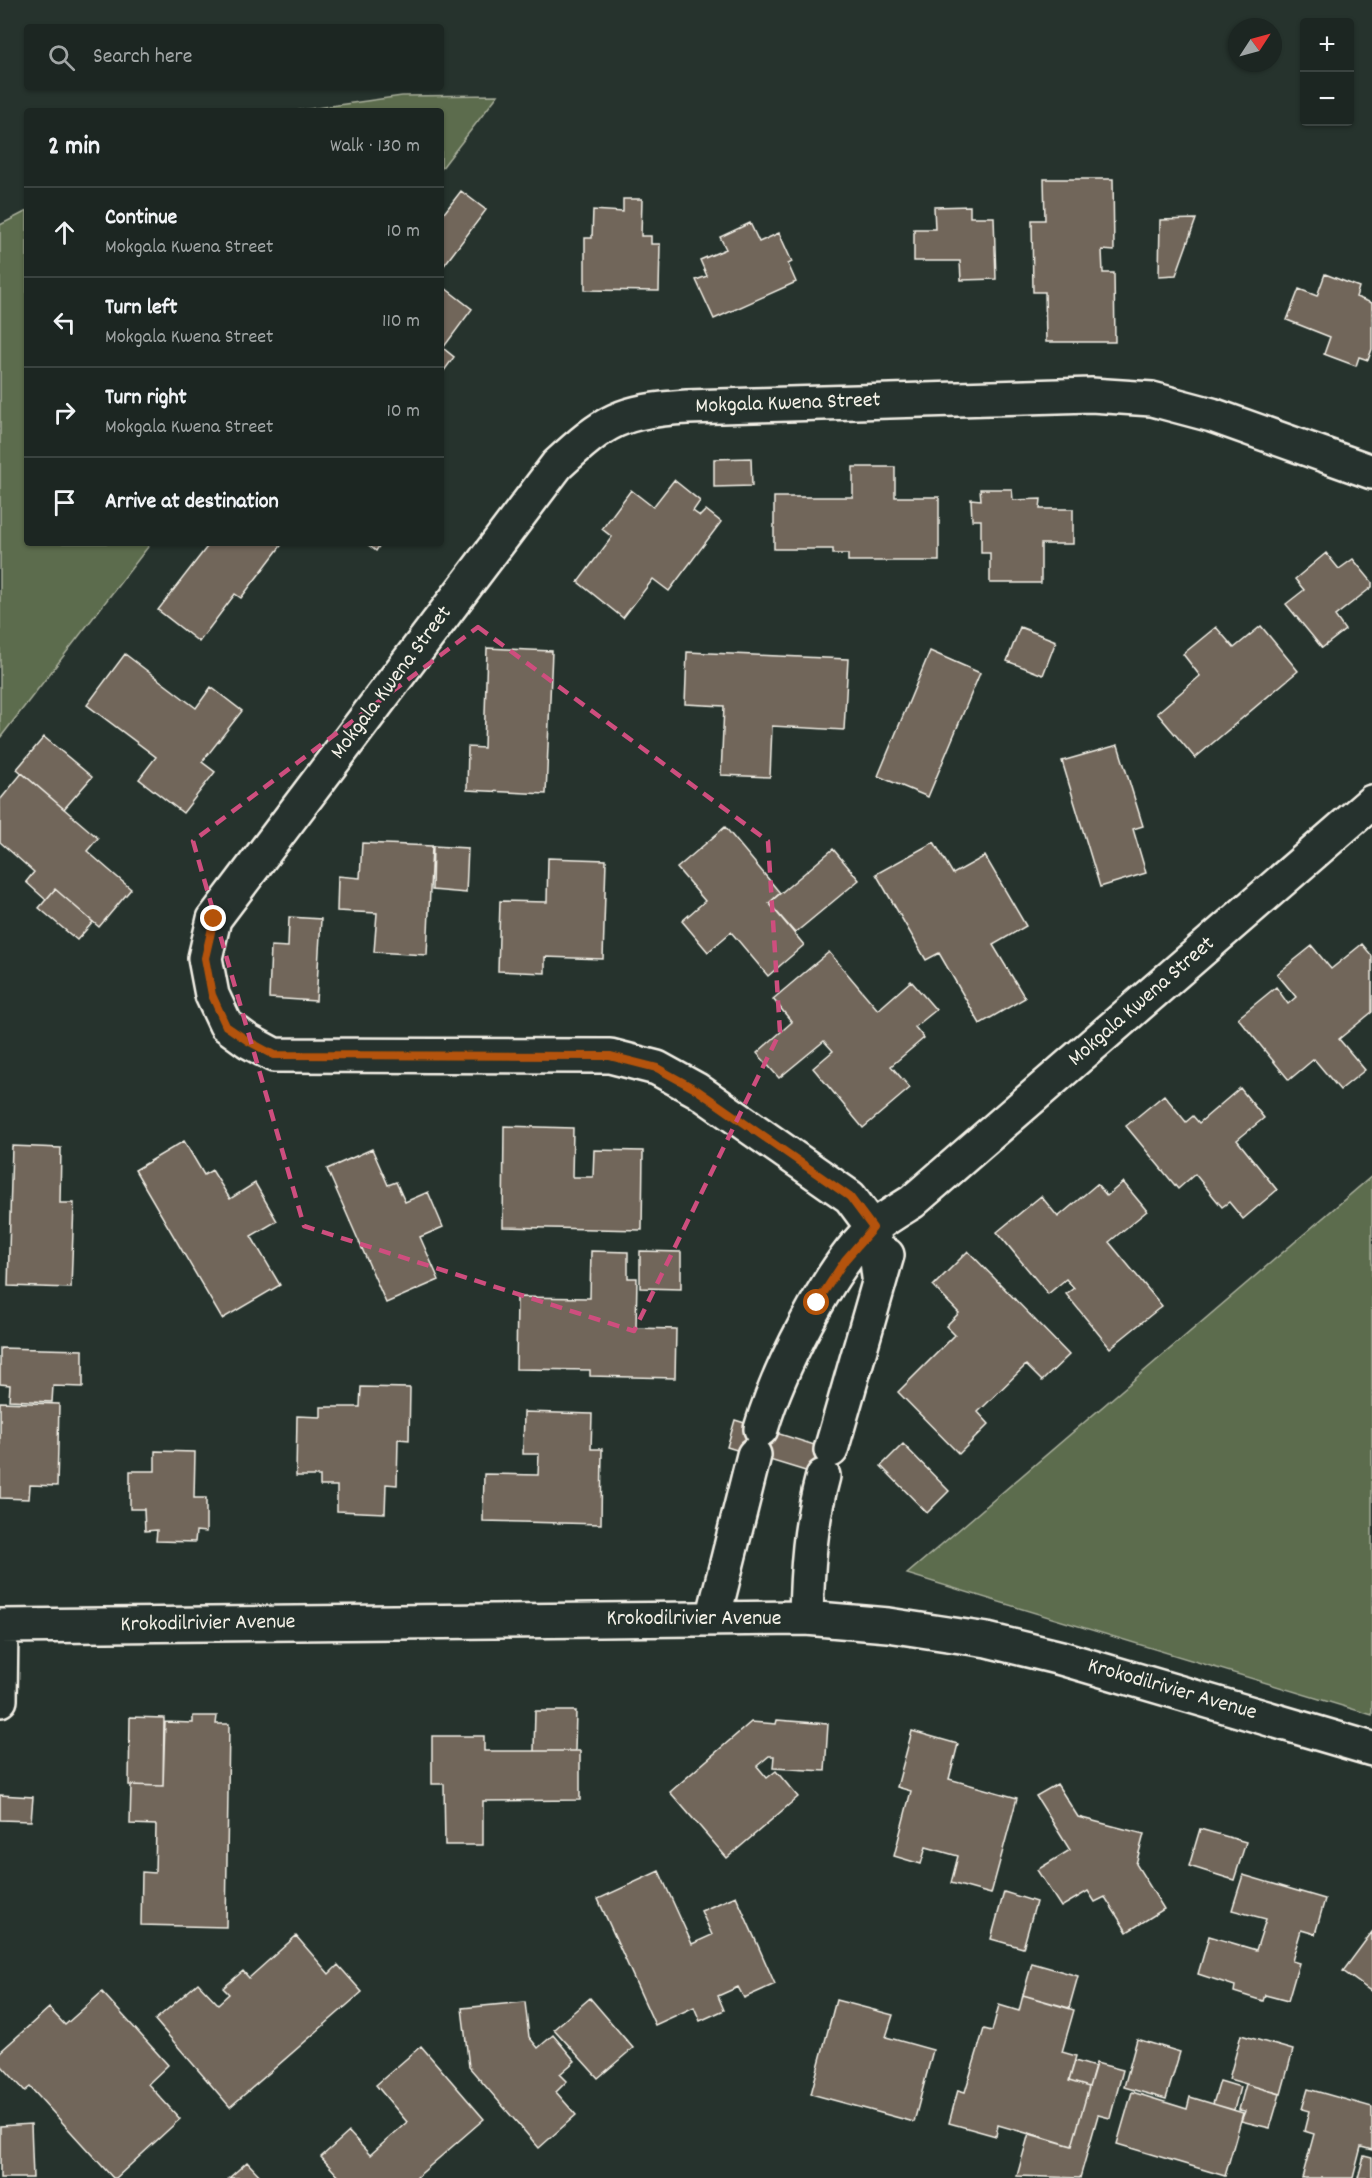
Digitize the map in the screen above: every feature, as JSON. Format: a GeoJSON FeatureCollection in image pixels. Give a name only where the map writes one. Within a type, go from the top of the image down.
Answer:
{"type":"FeatureCollection","features":[{"type":"Feature","properties":{"kind":"street","name":"Mokgala Kwena Street"},"geometry":{"type":"LineString","coordinates":[[879,1277],[873,1228],[850,1197],[697,1090],[657,1068],[610,1056],[274,1055],[226,1026],[212,995],[205,958],[214,919],[557,465],[586,438],[616,418],[648,409],[687,407],[1091,395],[1152,399],[1212,415],[1372,472]]}},
{"type":"Feature","properties":{"kind":"street","name":"Mokgala Kwena Street"},"geometry":{"type":"LineString","coordinates":[[713,1619],[758,1442],[789,1360],[817,1303],[845,1260],[873,1228],[912,1202],[1372,802]]}},
{"type":"Feature","properties":{"kind":"street","name":"Mokgala Kwena Street"},"geometry":{"type":"LineString","coordinates":[[806,1618],[807,1557],[815,1508],[879,1277],[893,1239],[912,1202]]}},
{"type":"Feature","properties":{"kind":"street","name":"Krokodilrivier Avenue"},"geometry":{"type":"LineString","coordinates":[[1,1626],[806,1618],[888,1625],[987,1640],[1061,1658],[1372,1749]]}},
{"type":"Feature","properties":{"kind":"street"},"geometry":{"type":"LineString","coordinates":[[0,1700],[1,1626]]}},
{"type":"Feature","properties":{"kind":"highlighted area"},"geometry":{"type":"Polygon","coordinates":[[[478,627],[768,841],[780,1032],[634,1331],[304,1226],[193,841],[478,627]]]}},
{"type":"Feature","properties":{"kind":"green space"},"geometry":{"type":"Polygon","coordinates":[[[498,95],[444,165],[444,108],[316,108],[402,96],[498,95]]]}},
{"type":"Feature","properties":{"kind":"green space"},"geometry":{"type":"Polygon","coordinates":[[[24,213],[24,546],[149,546],[0,738],[0,225],[24,213]]]}},
{"type":"Feature","properties":{"kind":"green space"},"geometry":{"type":"Polygon","coordinates":[[[1372,1176],[1372,1715],[907,1574],[1372,1176]]]}},
{"type":"Feature","properties":{"kind":"building"},"geometry":{"type":"Polygon","coordinates":[[[1044,179],[1113,179],[1114,251],[1102,250],[1103,273],[1114,273],[1115,342],[1046,342],[1045,292],[1033,292],[1032,220],[1045,220],[1044,179]]]}},
{"type":"Feature","properties":{"kind":"building"},"geometry":{"type":"Polygon","coordinates":[[[461,191],[486,210],[444,265],[444,213],[461,191]]]}},
{"type":"Feature","properties":{"kind":"building"},"geometry":{"type":"Polygon","coordinates":[[[623,199],[642,199],[641,236],[651,236],[651,244],[660,244],[659,291],[585,290],[585,238],[592,238],[593,210],[623,212],[623,199]]]}},
{"type":"Feature","properties":{"kind":"building"},"geometry":{"type":"Polygon","coordinates":[[[970,206],[970,217],[994,217],[996,279],[961,280],[960,261],[914,261],[914,229],[935,229],[934,207],[970,206]]]}},
{"type":"Feature","properties":{"kind":"building"},"geometry":{"type":"Polygon","coordinates":[[[1196,219],[1176,275],[1159,276],[1160,220],[1196,219]]]}},
{"type":"Feature","properties":{"kind":"building"},"geometry":{"type":"Polygon","coordinates":[[[750,223],[759,242],[779,233],[792,262],[788,264],[796,282],[714,319],[696,280],[707,276],[700,260],[726,249],[720,237],[750,223]]]}},
{"type":"Feature","properties":{"kind":"building"},"geometry":{"type":"Polygon","coordinates":[[[1325,274],[1359,287],[1356,297],[1372,303],[1372,349],[1368,360],[1359,357],[1356,366],[1324,354],[1330,337],[1287,320],[1299,289],[1317,296],[1325,274]]]}},
{"type":"Feature","properties":{"kind":"building"},"geometry":{"type":"Polygon","coordinates":[[[445,288],[472,309],[444,347],[445,288]]]}},
{"type":"Feature","properties":{"kind":"building"},"geometry":{"type":"Polygon","coordinates":[[[444,349],[454,357],[444,371],[444,349]]]}},
{"type":"Feature","properties":{"kind":"building"},"geometry":{"type":"Polygon","coordinates":[[[751,458],[752,486],[714,487],[714,459],[751,458]]]}},
{"type":"Feature","properties":{"kind":"building"},"geometry":{"type":"Polygon","coordinates":[[[853,467],[895,467],[895,497],[939,497],[939,561],[848,561],[848,554],[833,554],[833,549],[774,549],[774,497],[853,497],[853,467]]]}},
{"type":"Feature","properties":{"kind":"building"},"geometry":{"type":"Polygon","coordinates":[[[674,480],[700,501],[693,511],[700,516],[706,510],[721,522],[669,591],[653,579],[623,618],[578,582],[612,537],[602,529],[631,490],[653,507],[674,480]]]}},
{"type":"Feature","properties":{"kind":"building"},"geometry":{"type":"Polygon","coordinates":[[[980,489],[1012,489],[1013,500],[1041,499],[1040,509],[1073,509],[1073,544],[1041,544],[1041,583],[990,583],[990,553],[981,553],[981,520],[972,520],[971,499],[981,500],[980,489]]]}},
{"type":"Feature","properties":{"kind":"building"},"geometry":{"type":"Polygon","coordinates":[[[208,546],[281,546],[241,598],[235,594],[199,642],[158,610],[208,546]]]}},
{"type":"Feature","properties":{"kind":"building"},"geometry":{"type":"Polygon","coordinates":[[[370,546],[379,546],[376,551],[370,546]]]}},
{"type":"Feature","properties":{"kind":"building"},"geometry":{"type":"Polygon","coordinates":[[[1326,553],[1339,569],[1353,559],[1372,582],[1372,587],[1335,616],[1345,630],[1322,648],[1286,604],[1304,590],[1295,579],[1326,553]]]}},
{"type":"Feature","properties":{"kind":"building"},"geometry":{"type":"Polygon","coordinates":[[[1261,626],[1298,671],[1195,758],[1157,713],[1200,676],[1183,654],[1216,627],[1234,648],[1261,626]]]}},
{"type":"Feature","properties":{"kind":"building"},"geometry":{"type":"Polygon","coordinates":[[[1020,627],[1056,641],[1043,675],[1007,661],[1020,627]]]}},
{"type":"Feature","properties":{"kind":"building"},"geometry":{"type":"Polygon","coordinates":[[[487,648],[552,651],[546,794],[467,790],[468,747],[484,748],[487,648]]]}},
{"type":"Feature","properties":{"kind":"building"},"geometry":{"type":"Polygon","coordinates":[[[930,651],[980,673],[928,797],[878,776],[930,651]]]}},
{"type":"Feature","properties":{"kind":"building"},"geometry":{"type":"Polygon","coordinates":[[[687,652],[848,659],[844,730],[772,726],[770,777],[721,775],[724,706],[685,704],[687,652]]]}},
{"type":"Feature","properties":{"kind":"building"},"geometry":{"type":"Polygon","coordinates":[[[125,654],[196,708],[211,687],[242,711],[202,762],[215,772],[183,813],[139,779],[156,757],[87,705],[125,654]]]}},
{"type":"Feature","properties":{"kind":"building"},"geometry":{"type":"Polygon","coordinates":[[[44,737],[92,777],[64,809],[17,769],[44,737]]]}},
{"type":"Feature","properties":{"kind":"building"},"geometry":{"type":"Polygon","coordinates":[[[1118,745],[1143,826],[1133,829],[1146,873],[1100,887],[1062,761],[1118,745]]]}},
{"type":"Feature","properties":{"kind":"building"},"geometry":{"type":"Polygon","coordinates":[[[22,773],[98,838],[87,851],[131,889],[99,927],[55,889],[46,900],[26,882],[34,872],[0,842],[0,800],[22,773]]]}},
{"type":"Feature","properties":{"kind":"building"},"geometry":{"type":"Polygon","coordinates":[[[725,827],[780,893],[769,903],[804,945],[768,976],[731,932],[708,952],[682,921],[705,901],[677,868],[725,827]]]}},
{"type":"Feature","properties":{"kind":"building"},"geometry":{"type":"Polygon","coordinates":[[[934,842],[953,874],[985,856],[1026,926],[993,945],[1025,998],[980,1024],[939,953],[926,960],[876,874],[934,842]]]}},
{"type":"Feature","properties":{"kind":"building"},"geometry":{"type":"Polygon","coordinates":[[[362,843],[432,846],[427,955],[374,952],[377,913],[337,911],[338,876],[360,878],[362,843]]]}},
{"type":"Feature","properties":{"kind":"building"},"geometry":{"type":"Polygon","coordinates":[[[433,846],[468,848],[466,893],[432,890],[433,846]]]}},
{"type":"Feature","properties":{"kind":"building"},"geometry":{"type":"Polygon","coordinates":[[[833,849],[859,880],[795,933],[769,903],[833,849]]]}},
{"type":"Feature","properties":{"kind":"building"},"geometry":{"type":"Polygon","coordinates":[[[548,858],[606,860],[603,959],[545,957],[545,973],[498,971],[500,901],[547,902],[548,858]]]}},
{"type":"Feature","properties":{"kind":"building"},"geometry":{"type":"Polygon","coordinates":[[[55,889],[93,922],[77,940],[39,908],[55,889]]]}},
{"type":"Feature","properties":{"kind":"building"},"geometry":{"type":"Polygon","coordinates":[[[289,917],[321,919],[316,1001],[269,998],[271,946],[288,947],[289,917]]]}},
{"type":"Feature","properties":{"kind":"building"},"geometry":{"type":"Polygon","coordinates":[[[1362,944],[1372,956],[1372,1012],[1339,1039],[1365,1070],[1340,1090],[1314,1059],[1289,1080],[1238,1018],[1276,987],[1288,1004],[1296,997],[1277,974],[1312,946],[1331,969],[1362,944]]]}},
{"type":"Feature","properties":{"kind":"building"},"geometry":{"type":"Polygon","coordinates":[[[829,952],[878,1010],[911,981],[936,1010],[915,1027],[924,1038],[891,1066],[910,1088],[863,1128],[813,1068],[833,1051],[824,1041],[779,1078],[757,1053],[792,1022],[773,999],[829,952]]]}},
{"type":"Feature","properties":{"kind":"building"},"geometry":{"type":"Polygon","coordinates":[[[1240,1088],[1264,1118],[1237,1140],[1277,1190],[1243,1219],[1229,1202],[1222,1207],[1195,1174],[1178,1189],[1126,1126],[1164,1095],[1186,1122],[1193,1116],[1199,1123],[1240,1088]]]}},
{"type":"Feature","properties":{"kind":"building"},"geometry":{"type":"Polygon","coordinates":[[[504,1126],[573,1128],[572,1177],[593,1177],[594,1150],[643,1151],[642,1230],[503,1227],[504,1126]]]}},
{"type":"Feature","properties":{"kind":"building"},"geometry":{"type":"Polygon","coordinates":[[[184,1141],[204,1175],[212,1170],[230,1199],[255,1183],[277,1221],[251,1236],[280,1285],[222,1319],[135,1170],[184,1141]]]}},
{"type":"Feature","properties":{"kind":"building"},"geometry":{"type":"Polygon","coordinates":[[[12,1146],[61,1148],[60,1203],[74,1203],[71,1288],[8,1286],[12,1146]]]}},
{"type":"Feature","properties":{"kind":"building"},"geometry":{"type":"Polygon","coordinates":[[[372,1149],[388,1185],[396,1182],[405,1202],[428,1192],[443,1227],[420,1237],[439,1280],[386,1303],[327,1169],[372,1149]]]}},
{"type":"Feature","properties":{"kind":"building"},"geometry":{"type":"Polygon","coordinates":[[[1123,1182],[1147,1211],[1109,1242],[1162,1306],[1110,1348],[1066,1294],[1074,1288],[1066,1279],[1048,1294],[997,1232],[1041,1196],[1058,1217],[1097,1184],[1107,1196],[1123,1182]]]}},
{"type":"Feature","properties":{"kind":"building"},"geometry":{"type":"Polygon","coordinates":[[[591,1251],[628,1252],[628,1278],[637,1278],[636,1328],[676,1329],[675,1378],[590,1376],[590,1370],[516,1369],[517,1297],[590,1298],[591,1251]]]}},
{"type":"Feature","properties":{"kind":"building"},"geometry":{"type":"Polygon","coordinates":[[[640,1251],[681,1252],[681,1289],[640,1288],[640,1251]]]}},
{"type":"Feature","properties":{"kind":"building"},"geometry":{"type":"Polygon","coordinates":[[[968,1251],[1069,1355],[1042,1381],[1026,1365],[978,1412],[989,1424],[959,1454],[898,1392],[955,1335],[946,1326],[959,1313],[933,1286],[968,1251]]]}},
{"type":"Feature","properties":{"kind":"building"},"geometry":{"type":"Polygon","coordinates":[[[0,1348],[83,1350],[83,1387],[53,1386],[52,1402],[9,1400],[10,1385],[0,1384],[0,1348]]]}},
{"type":"Feature","properties":{"kind":"building"},"geometry":{"type":"Polygon","coordinates":[[[361,1387],[410,1388],[409,1440],[398,1439],[397,1485],[386,1484],[385,1513],[337,1511],[337,1486],[320,1486],[320,1476],[296,1476],[297,1416],[321,1417],[321,1407],[360,1407],[361,1387]]]}},
{"type":"Feature","properties":{"kind":"building"},"geometry":{"type":"Polygon","coordinates":[[[0,1402],[59,1404],[57,1486],[30,1485],[29,1499],[0,1498],[0,1402]]]}},
{"type":"Feature","properties":{"kind":"building"},"geometry":{"type":"Polygon","coordinates":[[[524,1412],[592,1414],[591,1449],[602,1449],[601,1524],[483,1521],[484,1474],[538,1475],[539,1454],[523,1454],[524,1412]]]}},
{"type":"Feature","properties":{"kind":"building"},"geometry":{"type":"Polygon","coordinates":[[[735,1420],[843,1454],[835,1480],[727,1447],[735,1420]]]}},
{"type":"Feature","properties":{"kind":"building"},"geometry":{"type":"Polygon","coordinates":[[[903,1444],[949,1491],[927,1513],[881,1466],[903,1444]]]}},
{"type":"Feature","properties":{"kind":"building"},"geometry":{"type":"Polygon","coordinates":[[[155,1451],[195,1452],[194,1498],[206,1498],[206,1532],[196,1531],[195,1542],[156,1541],[157,1530],[145,1531],[144,1509],[130,1509],[130,1471],[155,1471],[155,1451]]]}},
{"type":"Feature","properties":{"kind":"building"},"geometry":{"type":"Polygon","coordinates":[[[535,1711],[576,1711],[575,1751],[534,1751],[535,1711]]]}},
{"type":"Feature","properties":{"kind":"building"},"geometry":{"type":"Polygon","coordinates":[[[193,1716],[217,1716],[216,1724],[229,1724],[226,1927],[141,1925],[142,1872],[155,1873],[156,1825],[130,1824],[131,1785],[163,1786],[165,1722],[193,1723],[193,1716]]]}},
{"type":"Feature","properties":{"kind":"building"},"geometry":{"type":"Polygon","coordinates":[[[130,1717],[164,1718],[163,1786],[129,1785],[130,1717]]]}},
{"type":"Feature","properties":{"kind":"building"},"geometry":{"type":"Polygon","coordinates":[[[777,1720],[828,1724],[825,1771],[773,1768],[774,1756],[769,1756],[757,1766],[767,1778],[776,1771],[798,1797],[727,1858],[670,1792],[751,1722],[776,1724],[777,1720]]]}},
{"type":"Feature","properties":{"kind":"building"},"geometry":{"type":"Polygon","coordinates":[[[912,1731],[958,1744],[949,1779],[1017,1798],[991,1894],[951,1883],[958,1856],[926,1847],[921,1864],[894,1856],[911,1791],[897,1787],[912,1731]]]}},
{"type":"Feature","properties":{"kind":"building"},"geometry":{"type":"Polygon","coordinates":[[[432,1736],[484,1736],[484,1751],[580,1751],[580,1800],[483,1801],[483,1845],[445,1845],[444,1784],[432,1784],[432,1736]]]}},
{"type":"Feature","properties":{"kind":"building"},"geometry":{"type":"Polygon","coordinates":[[[1057,1784],[1078,1817],[1144,1834],[1136,1864],[1164,1909],[1127,1932],[1105,1897],[1095,1902],[1088,1891],[1061,1907],[1037,1870],[1070,1850],[1036,1796],[1057,1784]]]}},
{"type":"Feature","properties":{"kind":"building"},"geometry":{"type":"Polygon","coordinates":[[[0,1795],[33,1797],[31,1821],[0,1820],[0,1795]]]}},
{"type":"Feature","properties":{"kind":"building"},"geometry":{"type":"Polygon","coordinates":[[[1200,1829],[1246,1842],[1234,1880],[1189,1866],[1200,1829]]]}},
{"type":"Feature","properties":{"kind":"building"},"geometry":{"type":"Polygon","coordinates":[[[659,1871],[692,1944],[712,1935],[701,1911],[736,1896],[775,1984],[744,1998],[738,1987],[718,1996],[724,2010],[700,2021],[694,2007],[655,2025],[598,1899],[659,1871]]]}},
{"type":"Feature","properties":{"kind":"building"},"geometry":{"type":"Polygon","coordinates":[[[1243,1875],[1325,1899],[1315,1934],[1301,1930],[1292,1961],[1299,1963],[1288,2001],[1265,1995],[1263,2001],[1234,1992],[1235,1986],[1198,1974],[1209,1936],[1256,1950],[1266,1919],[1232,1910],[1243,1875]]]}},
{"type":"Feature","properties":{"kind":"building"},"geometry":{"type":"Polygon","coordinates":[[[1004,1892],[1036,1902],[1023,1948],[991,1939],[1004,1892]]]}},
{"type":"Feature","properties":{"kind":"building"},"geometry":{"type":"Polygon","coordinates":[[[1372,1932],[1372,1992],[1343,1971],[1372,1932]]]}},
{"type":"Feature","properties":{"kind":"building"},"geometry":{"type":"Polygon","coordinates":[[[296,1936],[329,1974],[338,1965],[362,1992],[230,2107],[155,2020],[198,1983],[218,2004],[229,1994],[223,1988],[243,1971],[249,1978],[296,1936]]]}},
{"type":"Feature","properties":{"kind":"building"},"geometry":{"type":"Polygon","coordinates":[[[1032,1963],[1078,1976],[1069,2008],[1023,1995],[1032,1963]]]}},
{"type":"Feature","properties":{"kind":"building"},"geometry":{"type":"Polygon","coordinates":[[[102,1992],[168,2065],[148,2084],[180,2119],[116,2178],[113,2178],[30,2087],[25,2091],[0,2064],[0,2052],[49,2008],[65,2025],[102,1992]]]}},
{"type":"Feature","properties":{"kind":"building"},"geometry":{"type":"Polygon","coordinates":[[[1023,1995],[1074,2010],[1062,2052],[1076,2056],[1069,2081],[1089,2087],[1072,2146],[998,2125],[996,2136],[949,2123],[958,2090],[965,2092],[984,2029],[992,2031],[999,2005],[1019,2011],[1023,1995]]]}},
{"type":"Feature","properties":{"kind":"building"},"geometry":{"type":"Polygon","coordinates":[[[590,1998],[633,2048],[598,2078],[554,2029],[590,1998]]]}},
{"type":"Feature","properties":{"kind":"building"},"geometry":{"type":"Polygon","coordinates":[[[836,2000],[893,2015],[886,2037],[933,2050],[914,2122],[811,2094],[836,2000]]]}},
{"type":"Feature","properties":{"kind":"building"},"geometry":{"type":"Polygon","coordinates":[[[525,2002],[529,2037],[538,2048],[553,2035],[575,2061],[560,2074],[567,2081],[556,2092],[576,2115],[539,2148],[469,2067],[462,2008],[525,2002]]]}},
{"type":"Feature","properties":{"kind":"building"},"geometry":{"type":"Polygon","coordinates":[[[1241,2035],[1293,2050],[1281,2094],[1229,2079],[1241,2035]]]}},
{"type":"Feature","properties":{"kind":"building"},"geometry":{"type":"Polygon","coordinates":[[[1137,2039],[1180,2052],[1166,2099],[1124,2087],[1137,2039]]]}},
{"type":"Feature","properties":{"kind":"building"},"geometry":{"type":"Polygon","coordinates":[[[421,2046],[484,2119],[416,2178],[340,2178],[321,2157],[349,2132],[370,2155],[407,2122],[376,2085],[421,2046]]]}},
{"type":"Feature","properties":{"kind":"building"},"geometry":{"type":"Polygon","coordinates":[[[1075,2061],[1095,2067],[1089,2087],[1069,2081],[1075,2061]]]}},
{"type":"Feature","properties":{"kind":"building"},"geometry":{"type":"Polygon","coordinates":[[[1096,2063],[1123,2070],[1110,2118],[1098,2115],[1080,2178],[1017,2176],[1029,2133],[1072,2146],[1096,2063]]]}},
{"type":"Feature","properties":{"kind":"building"},"geometry":{"type":"Polygon","coordinates":[[[1220,2081],[1240,2087],[1234,2110],[1213,2104],[1220,2081]]]}},
{"type":"Feature","properties":{"kind":"building"},"geometry":{"type":"Polygon","coordinates":[[[1246,2084],[1280,2094],[1270,2128],[1241,2121],[1245,2111],[1239,2110],[1246,2084]]]}},
{"type":"Feature","properties":{"kind":"building"},"geometry":{"type":"Polygon","coordinates":[[[1308,2089],[1372,2107],[1372,2150],[1361,2147],[1353,2178],[1302,2178],[1314,2134],[1304,2131],[1309,2111],[1302,2109],[1308,2089]]]}},
{"type":"Feature","properties":{"kind":"building"},"geometry":{"type":"Polygon","coordinates":[[[1132,2092],[1187,2109],[1190,2097],[1243,2113],[1225,2176],[1117,2144],[1132,2092]]]}},
{"type":"Feature","properties":{"kind":"building"},"geometry":{"type":"Polygon","coordinates":[[[31,2124],[33,2178],[0,2178],[0,2126],[31,2124]]]}},
{"type":"Feature","properties":{"kind":"building"},"geometry":{"type":"Polygon","coordinates":[[[1364,2156],[1372,2158],[1372,2178],[1358,2178],[1364,2156]]]}},
{"type":"Feature","properties":{"kind":"building"},"geometry":{"type":"Polygon","coordinates":[[[247,2162],[262,2178],[229,2178],[247,2162]]]}},
{"type":"Feature","properties":{"kind":"route"},"geometry":{"type":"LineString","coordinates":[[214,919],[205,958],[212,995],[226,1026],[274,1055],[313,1057],[610,1056],[657,1068],[697,1090],[850,1197],[873,1228],[845,1260],[817,1303]]}}]}
